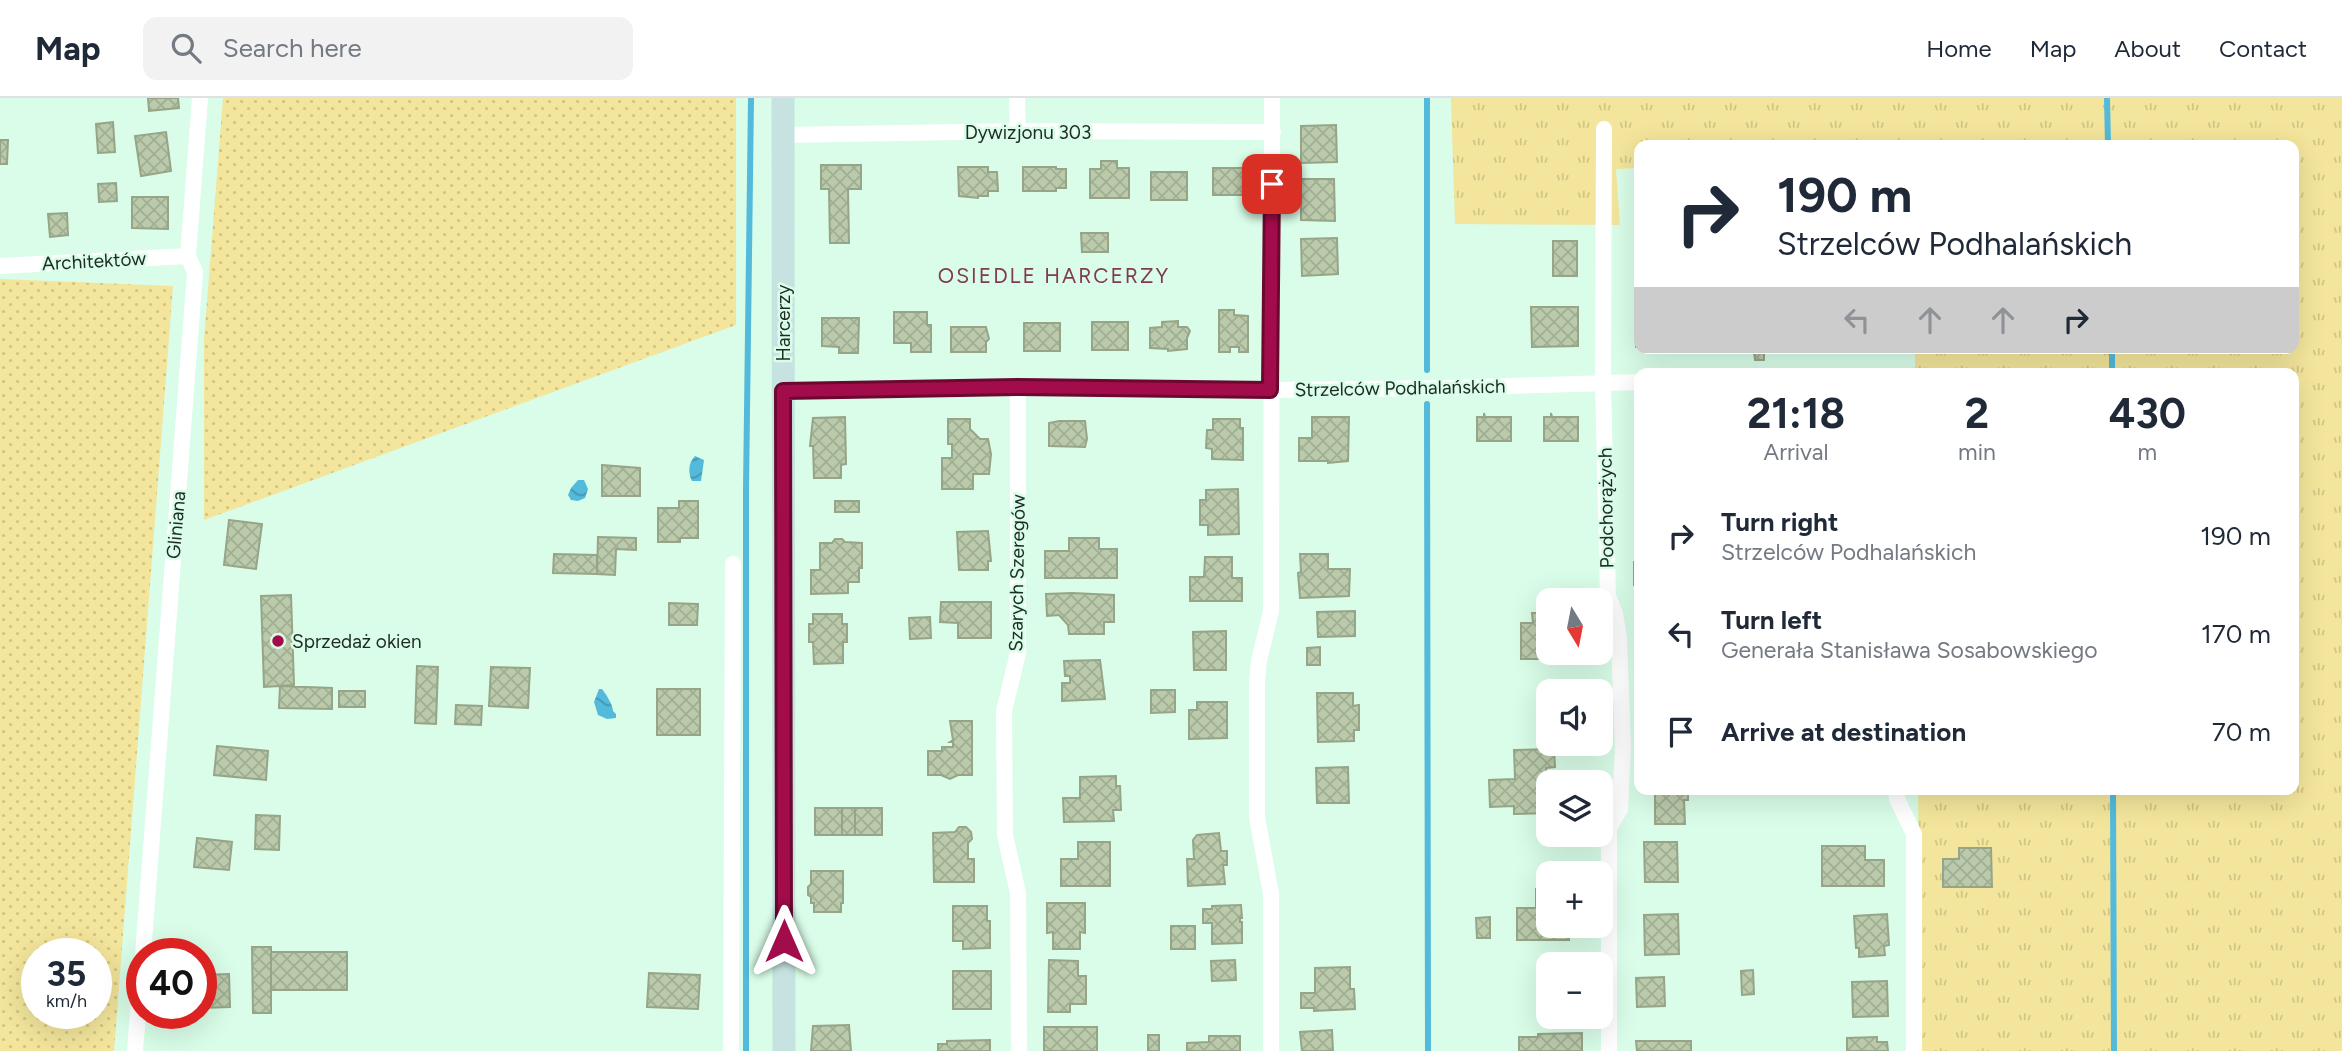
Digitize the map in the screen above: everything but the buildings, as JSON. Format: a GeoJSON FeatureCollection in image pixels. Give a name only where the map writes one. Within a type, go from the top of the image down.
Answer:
{"type":"FeatureCollection","features":[{"type":"Feature","properties":{"kind":"street","name":"Gliniana"},"geometry":{"type":"LineString","coordinates":[[144,938],[195,272],[188,256],[200,98]]}},
{"type":"Feature","properties":{"kind":"street","name":"Harcerzy"},"geometry":{"type":"LineString","coordinates":[[783,98],[784,1051]]}},
{"type":"Feature","properties":{"kind":"street"},"geometry":{"type":"LineString","coordinates":[[1017,98],[1017,131]]}},
{"type":"Feature","properties":{"kind":"street"},"geometry":{"type":"LineString","coordinates":[[1271,1051],[1271,894],[1257,817],[1257,682],[1271,611],[1272,98]]}},
{"type":"Feature","properties":{"kind":"street","name":"Podchorążych"},"geometry":{"type":"LineString","coordinates":[[1604,129],[1603,383],[1608,596],[1619,637],[1623,727],[1620,809],[1609,828],[1609,1051]]}},
{"type":"Feature","properties":{"kind":"street","name":"Dywizjonu 303"},"geometry":{"type":"LineString","coordinates":[[783,135],[1017,131],[1273,132]]}},
{"type":"Feature","properties":{"kind":"street","name":"Architektów"},"geometry":{"type":"LineString","coordinates":[[0,266],[188,256]]}},
{"type":"Feature","properties":{"kind":"street","name":"Strzelców Podhalańskich"},"geometry":{"type":"LineString","coordinates":[[783,391],[1018,387],[1270,390],[1634,383]]}},
{"type":"Feature","properties":{"kind":"street","name":"Szarych Szeregów"},"geometry":{"type":"LineString","coordinates":[[1018,387],[1018,653],[1004,711],[1005,835],[1018,893],[1019,1051]]}},
{"type":"Feature","properties":{"kind":"street"},"geometry":{"type":"LineString","coordinates":[[731,1051],[733,564]]}},
{"type":"Feature","properties":{"kind":"street"},"geometry":{"type":"LineString","coordinates":[[1897,795],[1914,834],[1914,1051]]}},
{"type":"Feature","properties":{"kind":"street"},"geometry":{"type":"LineString","coordinates":[[135,1051],[137,1029]]}},
{"type":"Feature","properties":{"kind":"green space"},"geometry":{"type":"Polygon","coordinates":[[[223,98],[736,98],[736,325],[204,520],[204,340],[223,98]]]}},
{"type":"Feature","properties":{"kind":"green space"},"geometry":{"type":"Polygon","coordinates":[[[1451,98],[2342,98],[2342,1051],[1921,1051],[1918,795],[2299,795],[2299,368],[1915,368],[1915,354],[2299,354],[2299,140],[1634,140],[1634,168],[1616,169],[1620,225],[1455,224],[1451,98]]]}},
{"type":"Feature","properties":{"kind":"green space"},"geometry":{"type":"Polygon","coordinates":[[[0,279],[173,286],[114,1051],[0,1051],[0,279]]]}},
{"type":"Feature","properties":{"kind":"water"},"geometry":{"type":"Polygon","coordinates":[[[695,456],[704,460],[701,481],[692,481],[690,475],[690,465],[695,456]]]}},
{"type":"Feature","properties":{"kind":"water"},"geometry":{"type":"Polygon","coordinates":[[[578,480],[584,480],[588,489],[585,498],[571,500],[568,495],[578,480]]]}},
{"type":"Feature","properties":{"kind":"water"},"geometry":{"type":"Polygon","coordinates":[[[599,689],[602,689],[607,697],[616,718],[607,719],[598,715],[594,702],[599,689]]]}},
{"type":"Feature","properties":{"kind":"waterway"},"geometry":{"type":"LineString","coordinates":[[746,1051],[746,490],[751,98]]}},
{"type":"Feature","properties":{"kind":"waterway"},"geometry":{"type":"LineString","coordinates":[[1427,98],[1427,370]]}},
{"type":"Feature","properties":{"kind":"waterway"},"geometry":{"type":"LineString","coordinates":[[2107,98],[2108,140]]}},
{"type":"Feature","properties":{"kind":"waterway"},"geometry":{"type":"LineString","coordinates":[[2112,354],[2112,368]]}},
{"type":"Feature","properties":{"kind":"waterway"},"geometry":{"type":"LineString","coordinates":[[1427,404],[1428,1051]]}},
{"type":"Feature","properties":{"kind":"waterway"},"geometry":{"type":"LineString","coordinates":[[2113,795],[2114,1051]]}},
{"type":"Feature","properties":{"kind":"place","name":"Sprzedaż okien"},"geometry":{"type":"Point","coordinates":[278,641]}},
{"type":"Feature","properties":{"kind":"district","name":"OSIEDLE HARCERZY"},"geometry":{"type":"Point","coordinates":[1054,275]}},
{"type":"Feature","properties":{"kind":"route"},"geometry":{"type":"LineString","coordinates":[[784,941],[783,391],[1018,387],[1270,390],[1272,184]]}}]}
